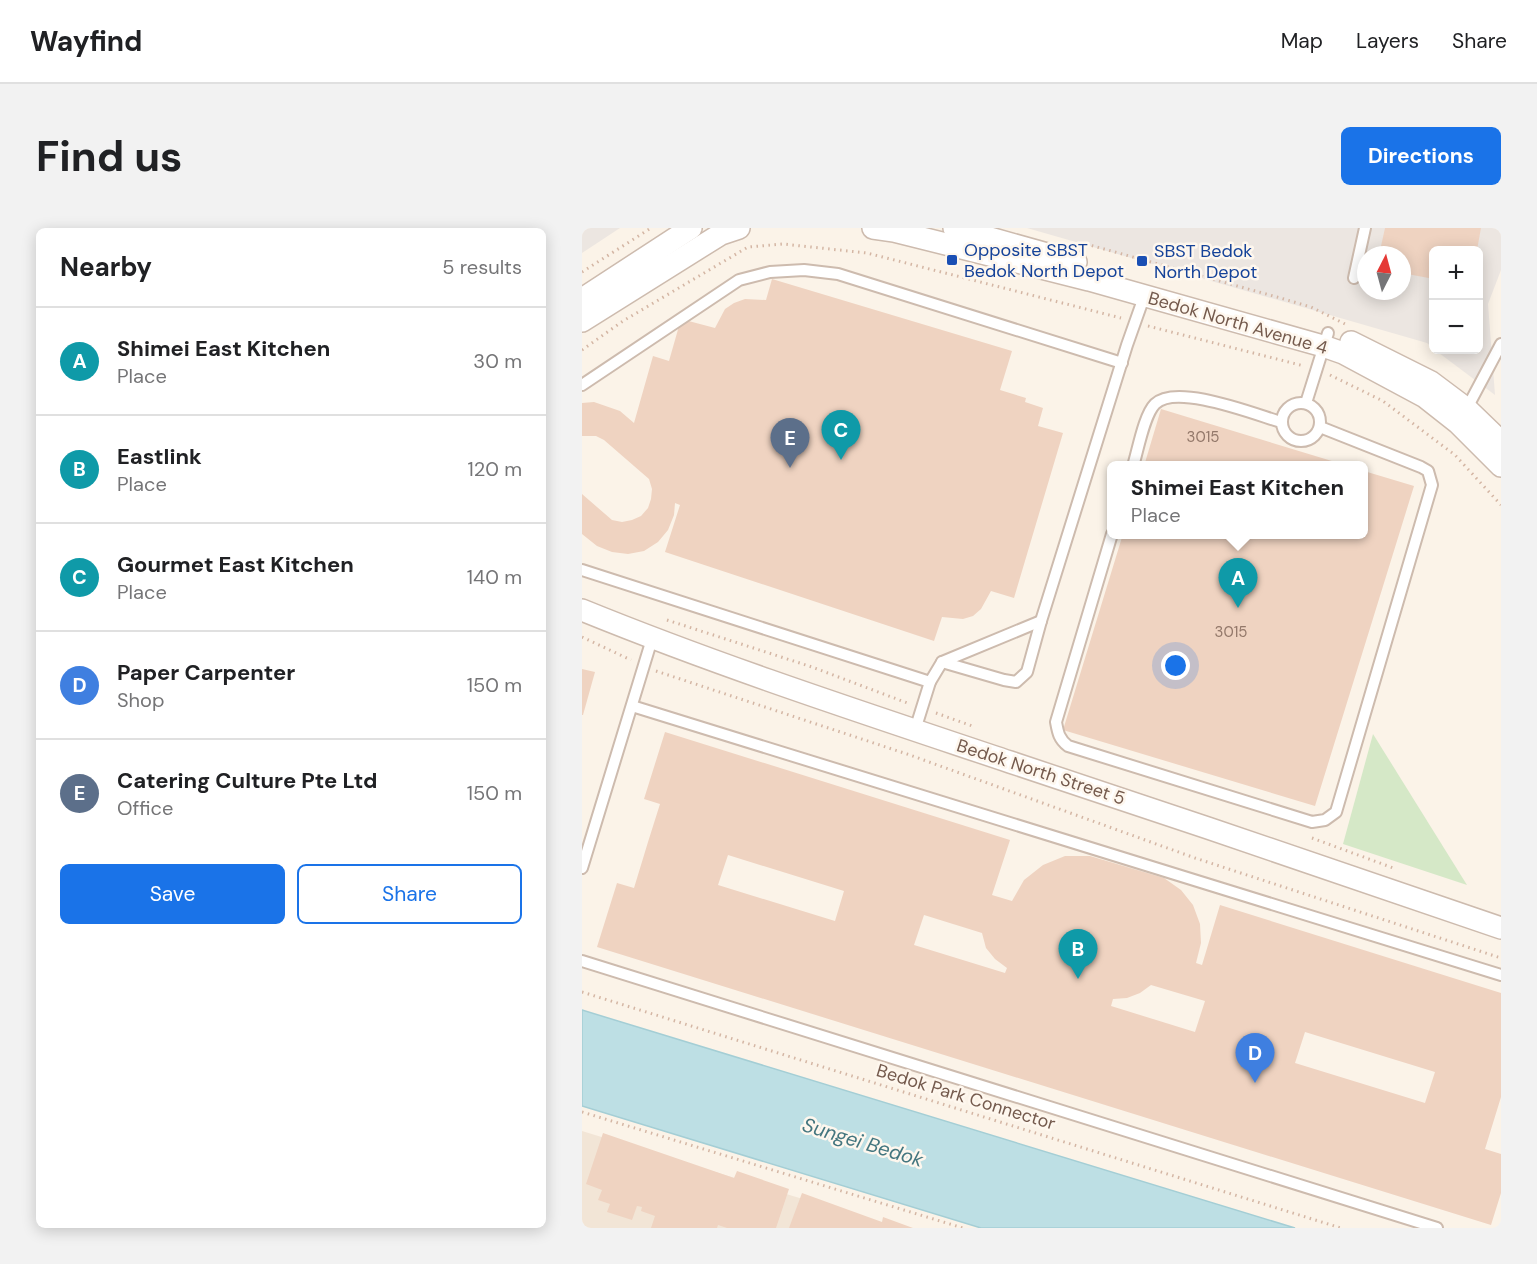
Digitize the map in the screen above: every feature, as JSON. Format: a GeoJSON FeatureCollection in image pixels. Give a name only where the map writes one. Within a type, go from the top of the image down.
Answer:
{"type":"FeatureCollection","features":[{"type":"Feature","properties":{"kind":"street"},"geometry":{"type":"LineString","coordinates":[[582,299],[692,228]]}},
{"type":"Feature","properties":{"kind":"street"},"geometry":{"type":"LineString","coordinates":[[582,321],[722,234],[739,228]]}},
{"type":"Feature","properties":{"kind":"street","name":"Bedok North Avenue 4"},"geometry":{"type":"LineString","coordinates":[[873,228],[894,231],[1078,277],[1144,297],[1270,329],[1325,339],[1346,339],[1431,381],[1501,466]]}},
{"type":"Feature","properties":{"kind":"street","name":"Bedok North Avenue 4"},"geometry":{"type":"LineString","coordinates":[[954,228],[1325,339]]}},
{"type":"Feature","properties":{"kind":"street","name":"Bedok North Avenue 4"},"geometry":{"type":"LineString","coordinates":[[1462,416],[1501,442]]}},
{"type":"Feature","properties":{"kind":"street","name":"Bedok North Street 5"},"geometry":{"type":"LineString","coordinates":[[582,610],[652,639],[1501,928]]}},
{"type":"Feature","properties":{"kind":"lane"},"geometry":{"type":"LineString","coordinates":[[1354,278],[1365,228]]}},
{"type":"Feature","properties":{"kind":"lane"},"geometry":{"type":"LineString","coordinates":[[582,386],[739,280],[770,272],[804,270],[838,274],[1122,363]]}},
{"type":"Feature","properties":{"kind":"lane"},"geometry":{"type":"LineString","coordinates":[[942,662],[1004,680],[1016,681],[1027,672],[1041,621],[1144,297]]}},
{"type":"Feature","properties":{"kind":"lane"},"geometry":{"type":"LineString","coordinates":[[1306,403],[1325,339]]}},
{"type":"Feature","properties":{"kind":"lane"},"geometry":{"type":"LineString","coordinates":[[1462,416],[1501,344]]}},
{"type":"Feature","properties":{"kind":"lane"},"geometry":{"type":"LineString","coordinates":[[1134,461],[1149,411],[1156,402],[1170,396],[1192,396],[1281,422]]}},
{"type":"Feature","properties":{"kind":"lane"},"geometry":{"type":"LineString","coordinates":[[1297,402],[1306,403],[1315,408],[1320,417],[1320,427],[1315,435],[1307,440],[1298,441],[1289,438],[1283,431],[1281,422],[1283,413],[1297,402]]}},
{"type":"Feature","properties":{"kind":"lane"},"geometry":{"type":"LineString","coordinates":[[1111,539],[1056,722],[1058,735],[1062,741],[1068,746],[1312,822],[1330,817],[1336,812],[1432,485],[1428,471],[1421,466],[1320,427]]}},
{"type":"Feature","properties":{"kind":"lane"},"geometry":{"type":"LineString","coordinates":[[582,570],[930,682]]}},
{"type":"Feature","properties":{"kind":"lane"},"geometry":{"type":"LineString","coordinates":[[915,730],[930,682],[942,662],[1041,621]]}},
{"type":"Feature","properties":{"kind":"lane"},"geometry":{"type":"LineString","coordinates":[[582,868],[652,639]]}},
{"type":"Feature","properties":{"kind":"lane"},"geometry":{"type":"LineString","coordinates":[[632,706],[1501,975]]}},
{"type":"Feature","properties":{"kind":"lane"},"geometry":{"type":"LineString","coordinates":[[582,961],[1437,1228]]}},
{"type":"Feature","properties":{"kind":"path"},"geometry":{"type":"LineString","coordinates":[[582,272],[651,228]]}},
{"type":"Feature","properties":{"kind":"path"},"geometry":{"type":"LineString","coordinates":[[1085,244],[1311,307],[1352,328]]}},
{"type":"Feature","properties":{"kind":"path"},"geometry":{"type":"LineString","coordinates":[[661,618],[813,667],[984,731]]}},
{"type":"Feature","properties":{"kind":"path"},"geometry":{"type":"LineString","coordinates":[[582,637],[644,666],[907,754],[1196,858],[1501,958]]}},
{"type":"Feature","properties":{"kind":"path"},"geometry":{"type":"LineString","coordinates":[[1302,834],[1402,872]]}},
{"type":"Feature","properties":{"kind":"path","name":"Bedok Park Connector"},"geometry":{"type":"LineString","coordinates":[[582,992],[1341,1228]]}},
{"type":"Feature","properties":{"kind":"path"},"geometry":{"type":"LineString","coordinates":[[582,1112],[963,1228]]}},
{"type":"Feature","properties":{"kind":"shaded area"},"geometry":{"type":"Polygon","coordinates":[[[582,228],[620,228],[582,253],[582,228]]]}},
{"type":"Feature","properties":{"kind":"shaded area"},"geometry":{"type":"Polygon","coordinates":[[[1027,228],[1501,228],[1501,270],[1488,304],[1495,395],[1440,354],[1483,354],[1483,246],[1429,246],[1429,345],[1027,228]]]}},
{"type":"Feature","properties":{"kind":"shaded area"},"geometry":{"type":"Polygon","coordinates":[[[582,1131],[897,1228],[582,1228],[582,1131]]]}},
{"type":"Feature","properties":{"kind":"green space"},"geometry":{"type":"Polygon","coordinates":[[[1373,734],[1467,885],[1343,844],[1373,734]]]}},
{"type":"Feature","properties":{"kind":"water","name":"Sungei Bedok"},"geometry":{"type":"Polygon","coordinates":[[[582,1010],[1295,1228],[981,1228],[582,1106],[582,1010]]]}},
{"type":"Feature","properties":{"kind":"building"},"geometry":{"type":"Polygon","coordinates":[[[1385,228],[1481,228],[1478,246],[1429,246],[1429,278],[1411,275],[1411,246],[1381,246],[1385,228]]]}},
{"type":"Feature","properties":{"kind":"building"},"geometry":{"type":"Polygon","coordinates":[[[772,279],[1012,351],[1000,390],[1026,398],[1025,402],[1043,408],[1038,426],[1063,433],[1014,598],[991,591],[981,609],[973,616],[963,619],[942,617],[934,641],[665,552],[680,505],[675,503],[674,515],[668,530],[658,542],[644,551],[628,554],[612,552],[597,546],[582,534],[582,494],[612,520],[622,522],[641,516],[648,508],[652,489],[649,479],[604,440],[596,436],[582,436],[582,403],[594,402],[620,411],[634,423],[653,356],[669,361],[681,319],[715,328],[725,309],[734,303],[745,299],[766,300],[772,279]]]}},
{"type":"Feature","properties":{"kind":"building"},"geometry":{"type":"Polygon","coordinates":[[[1161,409],[1332,461],[1145,461],[1161,409]]]}},
{"type":"Feature","properties":{"kind":"building"},"geometry":{"type":"Polygon","coordinates":[[[1368,472],[1414,486],[1315,806],[1063,730],[1121,539],[1368,539],[1368,472]]]}},
{"type":"Feature","properties":{"kind":"building"},"geometry":{"type":"Polygon","coordinates":[[[582,669],[595,672],[583,715],[582,715],[582,669]]]}},
{"type":"Feature","properties":{"kind":"building"},"geometry":{"type":"Polygon","coordinates":[[[665,732],[1010,840],[992,895],[1012,901],[1024,880],[1043,865],[1065,856],[1090,856],[1164,878],[1181,890],[1193,905],[1200,924],[1201,943],[1196,963],[1202,965],[1220,905],[1501,993],[1501,1097],[1485,1149],[1501,1154],[1501,1193],[1491,1225],[597,947],[617,883],[634,888],[660,804],[644,799],[665,732]],[[728,855],[718,885],[835,921],[844,891],[728,855]],[[924,915],[914,945],[1005,973],[1007,968],[986,948],[982,933],[924,915]],[[1151,985],[1127,998],[1113,999],[1111,1006],[1195,1032],[1205,1001],[1151,985]],[[1305,1032],[1295,1063],[1425,1103],[1435,1072],[1305,1032]]]}},
{"type":"Feature","properties":{"kind":"building"},"geometry":{"type":"Polygon","coordinates":[[[603,1133],[734,1178],[737,1171],[789,1189],[776,1228],[727,1228],[718,1225],[717,1228],[651,1228],[655,1216],[641,1211],[642,1207],[637,1206],[632,1220],[607,1212],[610,1204],[598,1200],[602,1190],[586,1184],[603,1133]]]}},
{"type":"Feature","properties":{"kind":"building"},"geometry":{"type":"Polygon","coordinates":[[[802,1193],[882,1222],[883,1217],[913,1228],[789,1228],[802,1193]]]}},
{"type":"Feature","properties":{"kind":"place","name":"Opposite SBST Bedok North Depot"},"geometry":{"type":"Point","coordinates":[952,260]}},
{"type":"Feature","properties":{"kind":"place","name":"SBST Bedok North Depot"},"geometry":{"type":"Point","coordinates":[1142,261]}},
{"type":"Feature","properties":{"kind":"place","name":"Gourmet East Kitchen"},"geometry":{"type":"Point","coordinates":[841,460]}},
{"type":"Feature","properties":{"kind":"place","name":"Catering Culture Pte Ltd"},"geometry":{"type":"Point","coordinates":[790,468]}},
{"type":"Feature","properties":{"kind":"place","name":"Shimei East Kitchen"},"geometry":{"type":"Point","coordinates":[1238,608]}},
{"type":"Feature","properties":{"kind":"place","name":"Eastlink"},"geometry":{"type":"Point","coordinates":[1078,979]}},
{"type":"Feature","properties":{"kind":"place","name":"Paper Carpenter"},"geometry":{"type":"Point","coordinates":[1255,1083]}}]}
